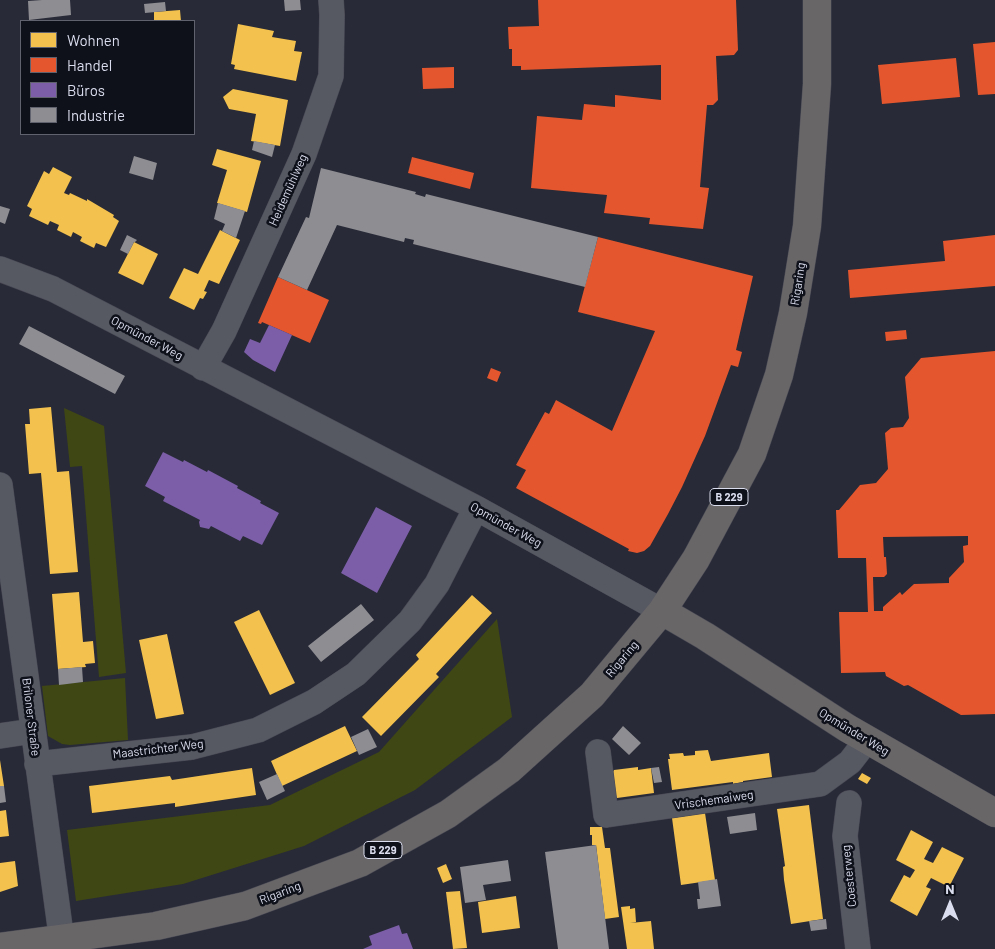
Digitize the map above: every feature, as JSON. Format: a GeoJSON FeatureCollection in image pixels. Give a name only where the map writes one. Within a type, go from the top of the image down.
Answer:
{"type":"FeatureCollection","features":[{"type":"Feature","properties":{"kind":"main road","name":"Rigaring"},"geometry":{"type":"LineString","coordinates":[[0,947],[62,944],[245,906],[360,863],[448,814],[509,770],[592,695],[662,611],[696,559],[752,454],[779,374],[793,313],[807,226],[817,84],[817,0]]}},
{"type":"Feature","properties":{"kind":"main road","name":"Opmünder Weg"},"geometry":{"type":"LineString","coordinates":[[662,611],[705,636],[840,724],[995,812]]}},
{"type":"Feature","properties":{"kind":"street","name":"Heidemühlweg"},"geometry":{"type":"LineString","coordinates":[[203,368],[224,331],[304,154],[331,76],[331,0]]}},
{"type":"Feature","properties":{"kind":"street","name":"Opmünder Weg"},"geometry":{"type":"LineString","coordinates":[[0,268],[53,289],[476,508],[662,611]]}},
{"type":"Feature","properties":{"kind":"street","name":"Briloner Straße"},"geometry":{"type":"LineString","coordinates":[[0,485],[62,944]]}},
{"type":"Feature","properties":{"kind":"street","name":"Maastrichter Weg"},"geometry":{"type":"LineString","coordinates":[[37,764],[192,747],[258,730],[314,702],[356,674],[410,621],[437,584],[476,508]]}},
{"type":"Feature","properties":{"kind":"street"},"geometry":{"type":"LineString","coordinates":[[0,736],[33,731]]}},
{"type":"Feature","properties":{"kind":"street","name":"Vrischemaiweg"},"geometry":{"type":"LineString","coordinates":[[598,752],[606,815],[820,784],[850,762],[867,740]]}},
{"type":"Feature","properties":{"kind":"street","name":"Coesterweg"},"geometry":{"type":"LineString","coordinates":[[849,803],[845,836],[858,949]]}},
{"type":"Feature","properties":{"kind":"green space"},"geometry":{"type":"Polygon","coordinates":[[[64,408],[104,426],[126,673],[99,677],[82,466],[70,467],[64,408]]]}},
{"type":"Feature","properties":{"kind":"green space"},"geometry":{"type":"Polygon","coordinates":[[[497,619],[512,717],[415,790],[304,846],[183,884],[76,901],[67,830],[270,805],[379,752],[497,619]]]}},
{"type":"Feature","properties":{"kind":"green space"},"geometry":{"type":"Polygon","coordinates":[[[125,678],[128,740],[70,745],[62,744],[48,736],[42,686],[125,678]]]}},
{"type":"Feature","properties":{"kind":"building: Wohnen"},"geometry":{"type":"Polygon","coordinates":[[[180,10],[181,20],[154,20],[154,12],[180,10]]]}},
{"type":"Feature","properties":{"kind":"building: Wohnen"},"geometry":{"type":"Polygon","coordinates":[[[238,24],[274,31],[272,37],[296,41],[294,51],[302,52],[296,81],[234,69],[235,65],[231,64],[238,24]]]}},
{"type":"Feature","properties":{"kind":"building: Wohnen"},"geometry":{"type":"Polygon","coordinates":[[[233,89],[288,100],[280,146],[251,141],[256,114],[229,109],[223,97],[233,89]]]}},
{"type":"Feature","properties":{"kind":"building: Wohnen"},"geometry":{"type":"Polygon","coordinates":[[[217,149],[261,161],[247,212],[217,203],[227,170],[212,165],[217,149]]]}},
{"type":"Feature","properties":{"kind":"building: Wohnen"},"geometry":{"type":"Polygon","coordinates":[[[53,167],[72,177],[64,193],[69,195],[70,193],[87,201],[87,199],[114,215],[113,217],[119,221],[106,247],[96,243],[94,248],[80,241],[82,237],[73,232],[71,237],[57,230],[59,225],[50,221],[48,225],[29,216],[32,209],[27,206],[44,171],[49,174],[53,167]]]}},
{"type":"Feature","properties":{"kind":"building: Wohnen"},"geometry":{"type":"Polygon","coordinates":[[[220,230],[240,240],[219,284],[209,280],[204,291],[207,292],[203,299],[200,298],[194,310],[169,298],[184,268],[198,274],[220,230]]]}},
{"type":"Feature","properties":{"kind":"building: Wohnen"},"geometry":{"type":"Polygon","coordinates":[[[134,242],[158,254],[143,285],[118,273],[134,242]]]}},
{"type":"Feature","properties":{"kind":"building: Wohnen"},"geometry":{"type":"Polygon","coordinates":[[[51,407],[57,472],[69,471],[78,572],[50,574],[41,473],[29,474],[25,424],[30,424],[29,409],[51,407]]]}},
{"type":"Feature","properties":{"kind":"building: Wohnen"},"geometry":{"type":"Polygon","coordinates":[[[79,592],[83,642],[93,641],[95,663],[85,664],[86,667],[58,669],[52,594],[79,592]]]}},
{"type":"Feature","properties":{"kind":"building: Wohnen"},"geometry":{"type":"Polygon","coordinates":[[[472,595],[492,613],[436,674],[439,677],[381,736],[362,717],[419,659],[416,655],[472,595]]]}},
{"type":"Feature","properties":{"kind":"building: Wohnen"},"geometry":{"type":"Polygon","coordinates":[[[259,610],[295,683],[270,695],[234,622],[259,610]]]}},
{"type":"Feature","properties":{"kind":"building: Wohnen"},"geometry":{"type":"Polygon","coordinates":[[[167,634],[184,714],[156,719],[139,640],[167,634]]]}},
{"type":"Feature","properties":{"kind":"building: Wohnen"},"geometry":{"type":"Polygon","coordinates":[[[345,726],[357,751],[282,786],[271,761],[345,726]]]}},
{"type":"Feature","properties":{"kind":"building: Wohnen"},"geometry":{"type":"Polygon","coordinates":[[[708,750],[711,761],[769,753],[772,777],[733,784],[733,782],[672,790],[669,754],[683,753],[684,756],[695,755],[695,751],[708,750]]]}},
{"type":"Feature","properties":{"kind":"building: Wohnen"},"geometry":{"type":"Polygon","coordinates":[[[0,760],[4,786],[0,786],[0,760]]]}},
{"type":"Feature","properties":{"kind":"building: Wohnen"},"geometry":{"type":"Polygon","coordinates":[[[638,767],[638,770],[651,768],[654,793],[617,798],[612,794],[610,777],[614,770],[638,767]]]}},
{"type":"Feature","properties":{"kind":"building: Wohnen"},"geometry":{"type":"Polygon","coordinates":[[[252,768],[256,795],[175,807],[175,803],[92,813],[89,786],[170,776],[172,780],[252,768]]]}},
{"type":"Feature","properties":{"kind":"building: Wohnen"},"geometry":{"type":"Polygon","coordinates":[[[862,773],[871,778],[867,784],[858,779],[862,773]]]}},
{"type":"Feature","properties":{"kind":"building: Wohnen"},"geometry":{"type":"Polygon","coordinates":[[[809,805],[823,919],[791,924],[784,880],[783,867],[785,866],[777,809],[809,805]]]}},
{"type":"Feature","properties":{"kind":"building: Wohnen"},"geometry":{"type":"Polygon","coordinates":[[[6,810],[9,836],[0,837],[0,811],[6,810]]]}},
{"type":"Feature","properties":{"kind":"building: Wohnen"},"geometry":{"type":"Polygon","coordinates":[[[705,813],[715,880],[681,885],[672,818],[705,813]]]}},
{"type":"Feature","properties":{"kind":"building: Wohnen"},"geometry":{"type":"Polygon","coordinates":[[[590,827],[602,827],[605,848],[610,848],[619,917],[605,919],[596,845],[592,845],[590,827]]]}},
{"type":"Feature","properties":{"kind":"building: Wohnen"},"geometry":{"type":"Polygon","coordinates":[[[911,830],[933,842],[924,859],[933,863],[942,847],[964,858],[949,887],[931,878],[926,887],[931,889],[917,916],[890,901],[904,875],[910,878],[915,870],[896,860],[911,830]]]}},
{"type":"Feature","properties":{"kind":"building: Wohnen"},"geometry":{"type":"Polygon","coordinates":[[[15,861],[18,886],[0,892],[0,863],[15,861]]]}},
{"type":"Feature","properties":{"kind":"building: Wohnen"},"geometry":{"type":"Polygon","coordinates":[[[446,864],[452,879],[443,883],[437,868],[446,864]]]}},
{"type":"Feature","properties":{"kind":"building: Wohnen"},"geometry":{"type":"Polygon","coordinates":[[[460,891],[467,948],[453,949],[446,892],[460,891]]]}},
{"type":"Feature","properties":{"kind":"building: Wohnen"},"geometry":{"type":"Polygon","coordinates":[[[516,896],[520,928],[482,933],[478,902],[516,896]]]}},
{"type":"Feature","properties":{"kind":"building: Wohnen"},"geometry":{"type":"Polygon","coordinates":[[[630,906],[630,909],[635,908],[636,922],[630,923],[651,921],[654,949],[627,949],[621,907],[630,906]]]}},
{"type":"Feature","properties":{"kind":"building: Handel"},"geometry":{"type":"Polygon","coordinates":[[[538,0],[736,0],[738,50],[734,55],[716,56],[718,100],[713,105],[707,105],[700,187],[709,188],[703,229],[649,224],[650,218],[604,213],[607,195],[531,188],[537,116],[582,120],[584,104],[615,107],[615,95],[661,100],[661,65],[521,70],[521,66],[512,66],[512,49],[509,49],[508,27],[539,26],[538,0]]]}},
{"type":"Feature","properties":{"kind":"building: Handel"},"geometry":{"type":"Polygon","coordinates":[[[995,42],[995,94],[978,95],[973,44],[995,42]]]}},
{"type":"Feature","properties":{"kind":"building: Handel"},"geometry":{"type":"Polygon","coordinates":[[[956,58],[960,97],[882,104],[878,65],[956,58]]]}},
{"type":"Feature","properties":{"kind":"building: Handel"},"geometry":{"type":"Polygon","coordinates":[[[454,67],[454,88],[423,89],[422,68],[454,67]]]}},
{"type":"Feature","properties":{"kind":"building: Handel"},"geometry":{"type":"Polygon","coordinates":[[[412,157],[474,173],[470,189],[408,173],[412,157]]]}},
{"type":"Feature","properties":{"kind":"building: Handel"},"geometry":{"type":"Polygon","coordinates":[[[995,235],[995,286],[850,298],[848,270],[945,261],[943,241],[995,235]]]}},
{"type":"Feature","properties":{"kind":"building: Handel"},"geometry":{"type":"Polygon","coordinates":[[[598,237],[753,276],[736,350],[742,352],[738,367],[731,365],[705,436],[668,514],[650,546],[644,551],[637,553],[628,551],[629,549],[516,488],[526,470],[516,465],[545,412],[549,414],[556,400],[612,431],[655,331],[578,312],[598,237]]]}},
{"type":"Feature","properties":{"kind":"building: Handel"},"geometry":{"type":"Polygon","coordinates":[[[278,277],[329,300],[310,343],[262,322],[261,324],[258,323],[278,277]]]}},
{"type":"Feature","properties":{"kind":"building: Handel"},"geometry":{"type":"Polygon","coordinates":[[[906,330],[907,339],[886,341],[885,332],[906,330]]]}},
{"type":"Feature","properties":{"kind":"building: Handel"},"geometry":{"type":"Polygon","coordinates":[[[995,351],[995,714],[961,715],[908,685],[904,686],[886,676],[885,672],[841,673],[839,612],[868,612],[866,558],[838,558],[836,510],[839,510],[860,485],[876,483],[888,469],[885,433],[891,428],[903,427],[909,418],[905,377],[921,358],[995,351]],[[968,536],[883,537],[887,574],[884,577],[873,577],[874,611],[883,611],[883,607],[900,592],[902,595],[914,584],[949,583],[949,578],[964,562],[963,546],[968,545],[968,536]]]}},
{"type":"Feature","properties":{"kind":"building: Handel"},"geometry":{"type":"Polygon","coordinates":[[[491,368],[501,372],[497,382],[487,378],[491,368]]]}},
{"type":"Feature","properties":{"kind":"building: Büros"},"geometry":{"type":"Polygon","coordinates":[[[269,325],[292,335],[275,372],[253,360],[244,352],[250,339],[260,343],[269,325]]]}},
{"type":"Feature","properties":{"kind":"building: Büros"},"geometry":{"type":"Polygon","coordinates":[[[163,452],[207,472],[208,470],[238,486],[237,488],[279,513],[262,545],[243,536],[240,541],[211,526],[209,529],[200,527],[200,520],[163,501],[165,497],[145,486],[163,452]]]}},
{"type":"Feature","properties":{"kind":"building: Büros"},"geometry":{"type":"Polygon","coordinates":[[[376,507],[412,526],[377,593],[341,573],[376,507]]]}},
{"type":"Feature","properties":{"kind":"building: Büros"},"geometry":{"type":"Polygon","coordinates":[[[399,925],[402,934],[407,933],[413,949],[363,949],[372,945],[369,936],[399,925]]]}},
{"type":"Feature","properties":{"kind":"building: Industrie"},"geometry":{"type":"Polygon","coordinates":[[[70,0],[71,15],[29,20],[28,1],[70,0]]]}},
{"type":"Feature","properties":{"kind":"building: Industrie"},"geometry":{"type":"Polygon","coordinates":[[[284,0],[300,0],[301,10],[285,11],[284,0]]]}},
{"type":"Feature","properties":{"kind":"building: Industrie"},"geometry":{"type":"Polygon","coordinates":[[[165,2],[166,11],[145,13],[144,4],[165,2]]]}},
{"type":"Feature","properties":{"kind":"building: Industrie"},"geometry":{"type":"Polygon","coordinates":[[[254,141],[275,145],[272,157],[252,150],[254,141]]]}},
{"type":"Feature","properties":{"kind":"building: Industrie"},"geometry":{"type":"Polygon","coordinates":[[[134,156],[157,163],[153,180],[129,173],[134,156]]]}},
{"type":"Feature","properties":{"kind":"building: Industrie"},"geometry":{"type":"Polygon","coordinates":[[[321,168],[416,192],[415,194],[425,197],[426,194],[598,237],[585,287],[413,244],[414,240],[405,238],[404,242],[337,225],[307,290],[278,277],[306,217],[309,218],[321,168]]]}},
{"type":"Feature","properties":{"kind":"building: Industrie"},"geometry":{"type":"Polygon","coordinates":[[[218,203],[245,211],[236,238],[222,231],[225,224],[214,219],[218,203]]]}},
{"type":"Feature","properties":{"kind":"building: Industrie"},"geometry":{"type":"Polygon","coordinates":[[[0,206],[10,209],[5,224],[0,222],[0,206]]]}},
{"type":"Feature","properties":{"kind":"building: Industrie"},"geometry":{"type":"Polygon","coordinates":[[[127,235],[137,240],[128,254],[120,250],[127,235]]]}},
{"type":"Feature","properties":{"kind":"building: Industrie"},"geometry":{"type":"Polygon","coordinates":[[[29,326],[125,376],[115,394],[19,344],[29,326]]]}},
{"type":"Feature","properties":{"kind":"building: Industrie"},"geometry":{"type":"Polygon","coordinates":[[[361,604],[374,620],[321,662],[308,646],[361,604]]]}},
{"type":"Feature","properties":{"kind":"building: Industrie"},"geometry":{"type":"Polygon","coordinates":[[[82,667],[83,682],[59,685],[58,669],[82,667]]]}},
{"type":"Feature","properties":{"kind":"building: Industrie"},"geometry":{"type":"Polygon","coordinates":[[[623,726],[641,743],[629,755],[612,739],[623,726]]]}},
{"type":"Feature","properties":{"kind":"building: Industrie"},"geometry":{"type":"Polygon","coordinates":[[[368,729],[377,747],[359,755],[351,737],[368,729]]]}},
{"type":"Feature","properties":{"kind":"building: Industrie"},"geometry":{"type":"Polygon","coordinates":[[[659,767],[662,782],[654,783],[651,768],[659,767]]]}},
{"type":"Feature","properties":{"kind":"building: Industrie"},"geometry":{"type":"Polygon","coordinates":[[[277,774],[285,791],[267,800],[259,782],[277,774]]]}},
{"type":"Feature","properties":{"kind":"building: Industrie"},"geometry":{"type":"Polygon","coordinates":[[[0,786],[4,786],[6,802],[0,803],[0,786]]]}},
{"type":"Feature","properties":{"kind":"building: Industrie"},"geometry":{"type":"Polygon","coordinates":[[[755,813],[757,830],[730,834],[727,817],[755,813]]]}},
{"type":"Feature","properties":{"kind":"building: Industrie"},"geometry":{"type":"Polygon","coordinates":[[[596,845],[609,949],[558,949],[545,852],[596,845]]]}},
{"type":"Feature","properties":{"kind":"building: Industrie"},"geometry":{"type":"Polygon","coordinates":[[[508,860],[511,881],[483,885],[486,900],[465,903],[460,867],[508,860]]]}},
{"type":"Feature","properties":{"kind":"building: Industrie"},"geometry":{"type":"Polygon","coordinates":[[[717,879],[721,906],[698,909],[697,899],[700,899],[698,882],[717,879]]]}},
{"type":"Feature","properties":{"kind":"building: Industrie"},"geometry":{"type":"Polygon","coordinates":[[[826,919],[827,929],[811,931],[809,921],[826,919]]]}}]}
